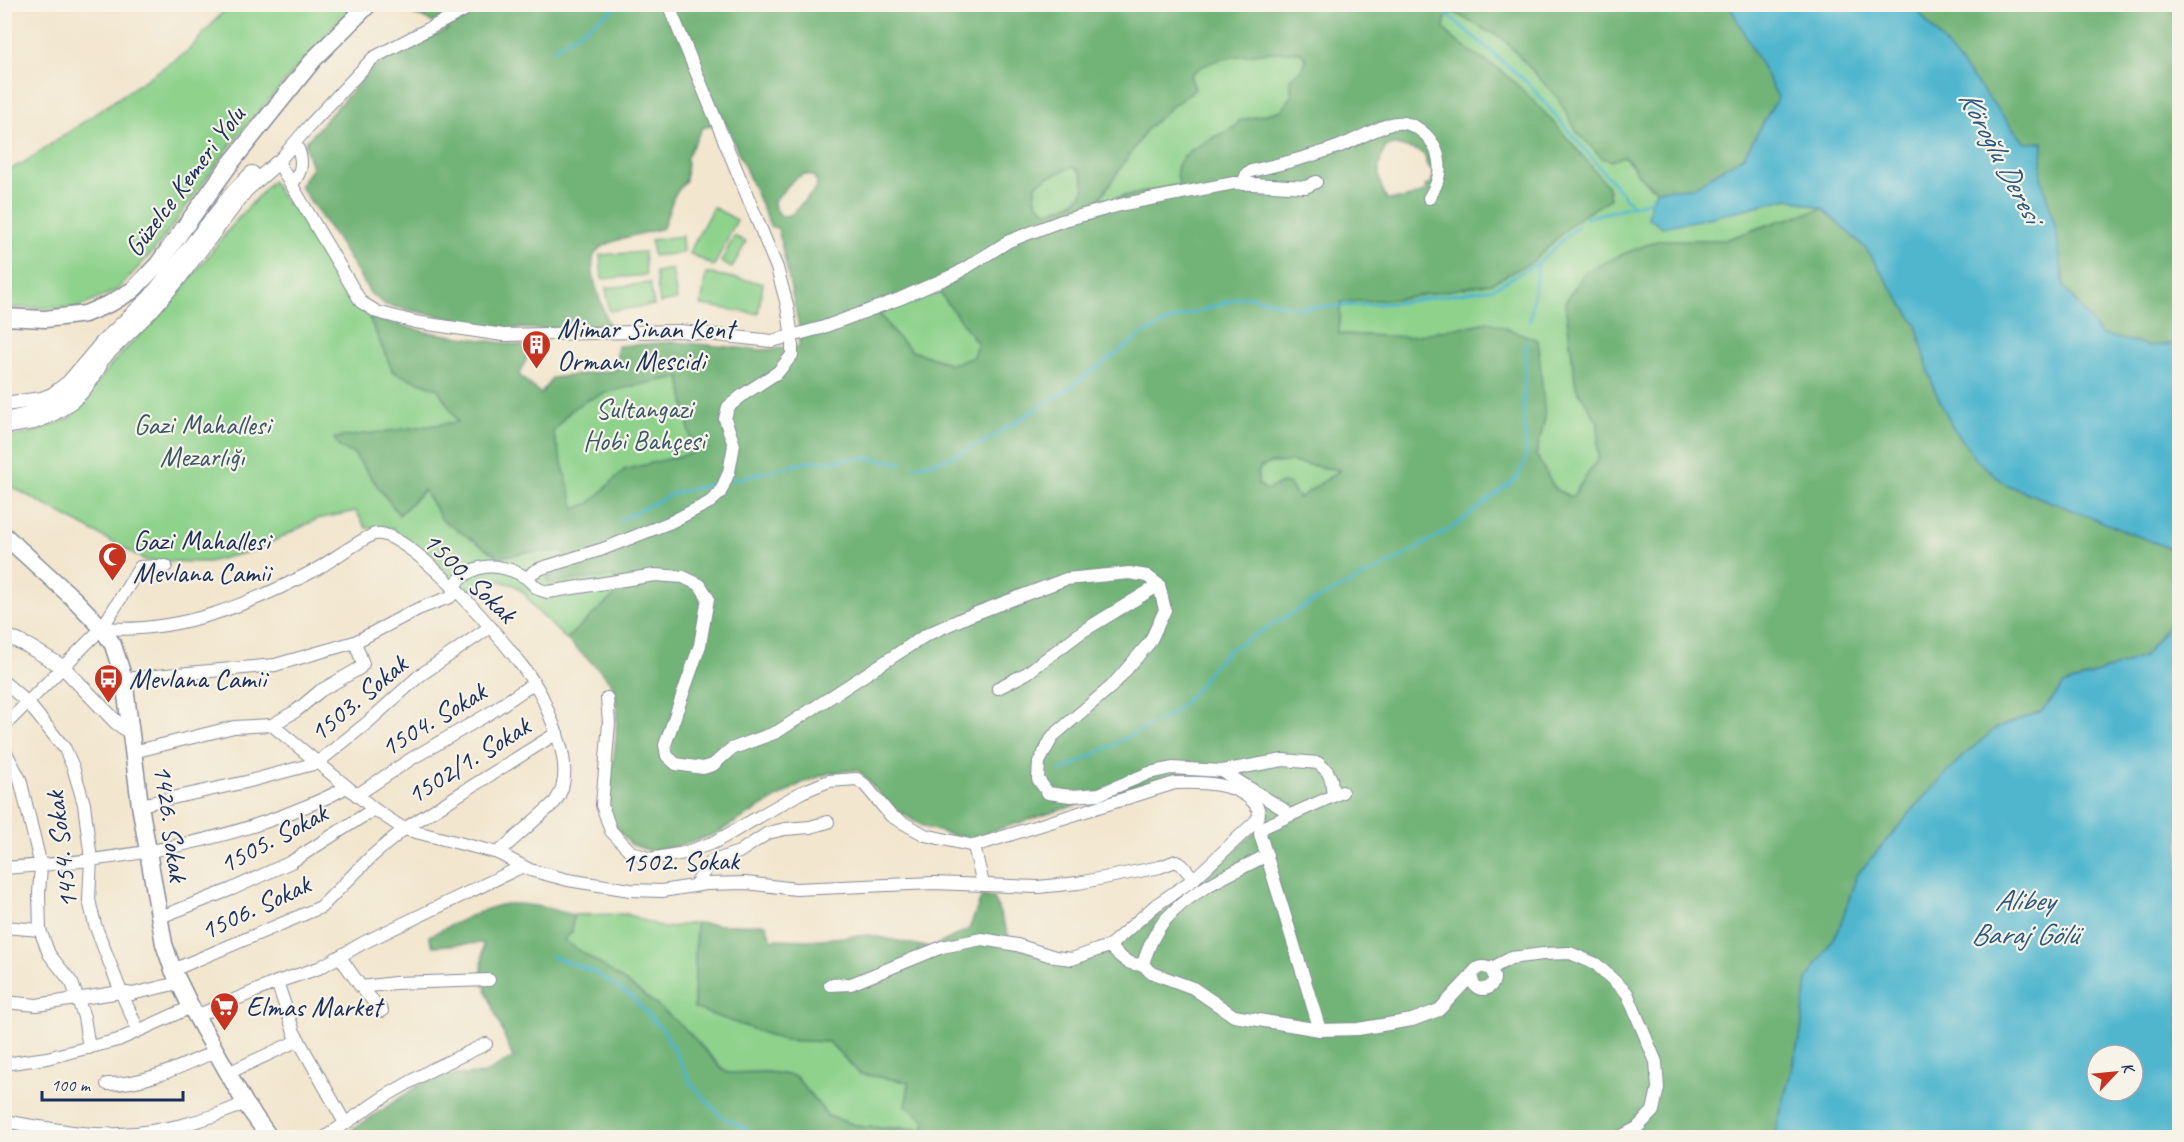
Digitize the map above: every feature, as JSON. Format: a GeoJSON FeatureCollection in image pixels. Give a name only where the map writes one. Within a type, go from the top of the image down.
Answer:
{"type":"FeatureCollection","features":[{"type":"Feature","properties":{"kind":"main road","name":"Güzelce Kemeri Yolu"},"geometry":{"type":"LineString","coordinates":[[4,317],[45,319],[85,314],[133,290],[158,264],[230,164],[314,59],[369,4]]}},
{"type":"Feature","properties":{"kind":"main road","name":"1426. Sokak"},"geometry":{"type":"LineString","coordinates":[[6,541],[75,600],[102,628],[113,645],[124,680],[140,805],[158,918],[176,976],[228,1073],[270,1137]]}},
{"type":"Feature","properties":{"kind":"street"},"geometry":{"type":"LineString","coordinates":[[4,428],[30,419],[69,397],[106,354],[151,311],[177,281],[246,190],[278,162],[373,58],[476,4]]}},
{"type":"Feature","properties":{"kind":"street"},"geometry":{"type":"LineString","coordinates":[[528,578],[542,568],[603,549],[671,522],[710,502],[720,493],[733,458],[734,445],[725,419],[728,407],[778,372],[792,355],[787,305],[777,268],[668,4]]}},
{"type":"Feature","properties":{"kind":"street"},"geometry":{"type":"LineString","coordinates":[[1243,184],[1251,171],[1339,147],[1395,123],[1417,128],[1425,133],[1437,152],[1440,177],[1429,198]]}},
{"type":"Feature","properties":{"kind":"street"},"geometry":{"type":"LineString","coordinates":[[292,184],[301,170],[302,160],[295,143]]}},
{"type":"Feature","properties":{"kind":"street"},"geometry":{"type":"LineString","coordinates":[[278,162],[361,302],[377,312],[415,322],[503,335],[680,331],[772,341],[822,328],[899,299],[956,274],[1009,241],[1060,221],[1124,204],[1205,188],[1243,184],[1306,187],[1317,182]]}},
{"type":"Feature","properties":{"kind":"street"},"geometry":{"type":"LineString","coordinates":[[10,404],[42,399],[52,395],[69,382],[102,343],[150,297],[242,182],[261,167],[278,162]]}},
{"type":"Feature","properties":{"kind":"street"},"geometry":{"type":"LineString","coordinates":[[10,404],[30,419]]}},
{"type":"Feature","properties":{"kind":"street"},"geometry":{"type":"LineString","coordinates":[[4,420],[30,419]]}},
{"type":"Feature","properties":{"kind":"street","name":"1500. Sokak"},"geometry":{"type":"LineString","coordinates":[[102,628],[125,630],[200,619],[276,591],[375,534],[388,534],[429,564],[490,627],[541,694],[557,733],[564,764],[560,796],[498,853]]}},
{"type":"Feature","properties":{"kind":"street"},"geometry":{"type":"LineString","coordinates":[[124,680],[275,665],[355,642],[418,609],[450,597],[456,590],[456,583],[462,577],[474,568],[487,565],[504,568],[528,578],[534,587],[548,592],[655,576],[683,577],[700,585],[708,598],[700,645],[665,746],[667,756],[675,764],[703,768],[713,765],[731,749],[777,732],[926,635],[966,617],[1066,579],[1129,573],[1147,576],[1159,585],[1164,610],[1150,642],[1112,686],[1053,736],[1039,762],[1038,779],[1048,793],[1071,796],[1099,794],[1149,773],[1172,768],[1222,771],[1283,760],[1317,763],[1327,771],[1338,794],[1287,816],[1262,829],[1260,834],[1320,1030]]}},
{"type":"Feature","properties":{"kind":"street"},"geometry":{"type":"LineString","coordinates":[[4,726],[102,628],[140,567],[166,566]]}},
{"type":"Feature","properties":{"kind":"street"},"geometry":{"type":"LineString","coordinates":[[998,688],[1027,673],[1083,631],[1159,585]]}},
{"type":"Feature","properties":{"kind":"street","name":"1503. Sokak"},"geometry":{"type":"LineString","coordinates":[[140,805],[246,782],[317,763],[367,723],[419,676],[490,627]]}},
{"type":"Feature","properties":{"kind":"street"},"geometry":{"type":"LineString","coordinates":[[4,637],[28,646],[63,667],[116,722],[130,732]]}},
{"type":"Feature","properties":{"kind":"street"},"geometry":{"type":"LineString","coordinates":[[134,752],[234,727],[272,725],[296,711],[320,691],[360,668],[363,664],[355,642]]}},
{"type":"Feature","properties":{"kind":"street","name":"1454. Sokak"},"geometry":{"type":"LineString","coordinates":[[4,682],[28,704],[65,749],[73,766],[84,804],[91,859],[89,900],[95,925],[138,1030]]}},
{"type":"Feature","properties":{"kind":"street","name":"1504. Sokak"},"geometry":{"type":"LineString","coordinates":[[357,795],[411,759],[490,713],[534,683]]}},
{"type":"Feature","properties":{"kind":"street"},"geometry":{"type":"LineString","coordinates":[[607,698],[609,723],[602,805],[611,831],[631,852],[650,859],[684,853],[715,842],[802,792],[830,781],[857,779],[891,816],[925,835],[974,846],[1175,783],[1202,782],[1235,790],[1249,797],[1258,808],[1259,815],[1256,821],[1194,879],[1156,905],[1109,946],[1072,959],[1055,957],[1017,945],[981,939],[942,947],[851,984],[831,985]]}},
{"type":"Feature","properties":{"kind":"street","name":"1502. Sokak"},"geometry":{"type":"LineString","coordinates":[[272,725],[374,809],[404,829],[498,853],[521,867],[568,880],[630,890],[662,891],[695,885],[746,883],[796,889],[933,883],[1038,887],[1078,883],[1160,867],[1176,861],[1194,879]]}},
{"type":"Feature","properties":{"kind":"street","name":"1502/1. Sokak"},"geometry":{"type":"LineString","coordinates":[[404,829],[557,733]]}},
{"type":"Feature","properties":{"kind":"street"},"geometry":{"type":"LineString","coordinates":[[4,749],[20,779],[41,866],[40,930],[49,954],[72,982],[84,1017],[88,1048]]}},
{"type":"Feature","properties":{"kind":"street"},"geometry":{"type":"LineString","coordinates":[[1222,771],[1283,809],[1287,816]]}},
{"type":"Feature","properties":{"kind":"street"},"geometry":{"type":"LineString","coordinates":[[4,868],[41,866],[147,851],[254,827],[333,795],[346,786]]}},
{"type":"Feature","properties":{"kind":"street","name":"1505. Sokak"},"geometry":{"type":"LineString","coordinates":[[158,918],[291,862],[374,809]]}},
{"type":"Feature","properties":{"kind":"street"},"geometry":{"type":"LineString","coordinates":[[711,862],[739,852],[768,833],[828,822]]}},
{"type":"Feature","properties":{"kind":"street","name":"1506. Sokak"},"geometry":{"type":"LineString","coordinates":[[4,1002],[37,1005],[121,992],[132,994],[176,976],[321,907],[372,856],[404,829]]}},
{"type":"Feature","properties":{"kind":"street"},"geometry":{"type":"LineString","coordinates":[[695,885],[711,862],[715,842]]}},
{"type":"Feature","properties":{"kind":"street"},"geometry":{"type":"LineString","coordinates":[[974,846],[982,884]]}},
{"type":"Feature","properties":{"kind":"street"},"geometry":{"type":"LineString","coordinates":[[1143,964],[1150,944],[1173,912],[1196,893],[1267,855]]}},
{"type":"Feature","properties":{"kind":"street"},"geometry":{"type":"LineString","coordinates":[[4,1064],[46,1058],[118,1040],[138,1030],[319,968],[363,943],[521,867]]}},
{"type":"Feature","properties":{"kind":"street"},"geometry":{"type":"LineString","coordinates":[[4,927],[40,930]]}},
{"type":"Feature","properties":{"kind":"street"},"geometry":{"type":"LineString","coordinates":[[1109,946],[1128,963],[1143,964]]}},
{"type":"Feature","properties":{"kind":"street"},"geometry":{"type":"LineString","coordinates":[[1143,964],[1150,972],[1193,988],[1234,1016],[1320,1030],[1359,1029],[1412,1020],[1439,1010],[1480,967],[1490,969],[1511,958],[1570,953],[1596,964],[1627,993],[1656,1062],[1658,1088],[1653,1111],[1637,1128],[1617,1137]]}},
{"type":"Feature","properties":{"kind":"street"},"geometry":{"type":"LineString","coordinates":[[340,957],[381,1011]]}},
{"type":"Feature","properties":{"kind":"street"},"geometry":{"type":"LineString","coordinates":[[1472,975],[1474,986],[1488,989],[1494,980],[1490,969]]}},
{"type":"Feature","properties":{"kind":"street"},"geometry":{"type":"LineString","coordinates":[[361,987],[489,980]]}},
{"type":"Feature","properties":{"kind":"street"},"geometry":{"type":"LineString","coordinates":[[277,982],[299,1040],[345,1123]]}},
{"type":"Feature","properties":{"kind":"street"},"geometry":{"type":"LineString","coordinates":[[228,1073],[299,1040]]}},
{"type":"Feature","properties":{"kind":"street"},"geometry":{"type":"LineString","coordinates":[[324,1137],[430,1070],[486,1044]]}},
{"type":"Feature","properties":{"kind":"street"},"geometry":{"type":"LineString","coordinates":[[106,1084],[122,1084],[165,1072],[216,1052]]}},
{"type":"Feature","properties":{"kind":"street"},"geometry":{"type":"LineString","coordinates":[[4,1121],[62,1130],[156,1134],[221,1114],[246,1103]]}},
{"type":"Feature","properties":{"kind":"green space"},"geometry":{"type":"Polygon","coordinates":[[[229,5],[353,5],[238,135],[157,247],[117,290],[78,308],[5,308],[5,172],[23,163],[189,50],[229,5]]]}},
{"type":"Feature","properties":{"kind":"green space"},"geometry":{"type":"Polygon","coordinates":[[[406,5],[1729,5],[1778,97],[1744,156],[1692,188],[1657,190],[1639,176],[1624,156],[1611,161],[1602,158],[1577,132],[1558,98],[1503,39],[1453,12],[1445,19],[1444,29],[1466,49],[1506,75],[1533,101],[1608,187],[1610,199],[1576,220],[1534,261],[1492,283],[1398,299],[1341,302],[1339,334],[1408,337],[1489,322],[1538,340],[1545,418],[1536,455],[1556,490],[1572,497],[1598,459],[1598,422],[1576,387],[1565,302],[1585,272],[1660,240],[1725,240],[1779,221],[1823,209],[1866,249],[1916,324],[1933,386],[2005,484],[2179,552],[2179,612],[2143,657],[2064,685],[2042,711],[1995,729],[1962,757],[1923,798],[1857,875],[1839,929],[1807,980],[1801,1032],[1774,1137],[351,1137],[346,1134],[433,1076],[484,1074],[513,1058],[482,974],[483,943],[433,946],[429,936],[479,912],[508,904],[533,905],[573,915],[572,932],[564,940],[625,981],[669,1015],[689,1032],[727,1073],[767,1072],[795,1076],[828,1116],[862,1127],[924,1129],[925,1120],[906,1106],[909,1082],[860,1074],[829,1042],[783,1040],[694,1008],[696,923],[766,924],[771,939],[809,940],[869,935],[931,948],[969,929],[982,896],[994,898],[1013,947],[1070,963],[1109,953],[1199,882],[1264,824],[1267,812],[1260,800],[1240,784],[1214,776],[1174,774],[974,837],[954,836],[925,827],[891,807],[857,770],[829,773],[802,783],[715,834],[684,845],[650,851],[631,844],[611,822],[609,793],[616,739],[617,709],[613,686],[602,672],[566,639],[616,594],[615,576],[549,583],[547,579],[565,572],[565,551],[528,552],[499,557],[442,520],[424,490],[399,515],[354,454],[339,447],[334,438],[458,422],[438,389],[393,372],[369,317],[426,332],[532,347],[519,375],[541,394],[552,378],[615,370],[618,346],[675,342],[760,350],[799,347],[799,326],[778,228],[771,227],[725,122],[702,128],[687,157],[686,180],[674,196],[663,228],[605,245],[594,255],[595,285],[609,325],[549,329],[496,328],[386,305],[371,294],[300,186],[312,167],[304,144],[375,65],[448,29],[402,9],[406,5]],[[1269,52],[1217,60],[1190,75],[1195,89],[1147,129],[1097,203],[1179,185],[1177,172],[1179,163],[1192,150],[1235,127],[1239,121],[1282,110],[1292,96],[1290,78],[1302,69],[1307,59],[1300,52],[1269,52]],[[1395,145],[1386,147],[1379,173],[1381,187],[1387,199],[1412,197],[1426,190],[1425,186],[1431,184],[1434,172],[1427,166],[1425,156],[1419,151],[1395,145]],[[1072,167],[1036,185],[1036,201],[1048,212],[1079,199],[1084,188],[1084,181],[1077,169],[1072,167]],[[804,174],[794,179],[774,201],[775,208],[781,216],[791,215],[816,189],[817,182],[813,176],[804,174]],[[936,288],[878,312],[896,336],[912,351],[951,364],[972,358],[978,344],[936,288]],[[680,377],[614,391],[589,400],[571,410],[553,432],[575,509],[590,503],[624,470],[693,453],[680,377]],[[1291,462],[1271,463],[1261,467],[1258,473],[1258,484],[1267,490],[1282,483],[1290,485],[1299,498],[1339,471],[1291,462]]]}},
{"type":"Feature","properties":{"kind":"green space"},"geometry":{"type":"Polygon","coordinates":[[[1913,5],[2179,5],[2179,343],[2150,346],[2100,334],[2064,286],[2056,229],[2041,178],[2043,142],[2025,143],[1913,5]]]}},
{"type":"Feature","properties":{"kind":"green space"},"geometry":{"type":"Polygon","coordinates":[[[1453,12],[1503,39],[1558,98],[1577,132],[1611,161],[1623,156],[1645,182],[1657,190],[1651,200],[1704,219],[1789,198],[1823,209],[1779,221],[1725,240],[1660,240],[1565,302],[1576,387],[1598,422],[1598,459],[1572,497],[1556,490],[1536,455],[1545,418],[1489,322],[1408,337],[1339,334],[1340,302],[1398,299],[1492,283],[1534,261],[1576,220],[1610,199],[1608,187],[1533,101],[1506,75],[1466,49],[1444,29],[1445,19],[1453,12]]]}},
{"type":"Feature","properties":{"kind":"green space"},"geometry":{"type":"Polygon","coordinates":[[[1269,52],[1300,52],[1307,59],[1302,69],[1290,78],[1292,96],[1282,110],[1239,121],[1235,127],[1189,151],[1180,185],[1096,203],[1147,129],[1195,89],[1190,75],[1217,60],[1269,52]]]}},
{"type":"Feature","properties":{"kind":"green space"},"geometry":{"type":"Polygon","coordinates":[[[1072,167],[1081,174],[1084,192],[1068,205],[1048,212],[1044,210],[1036,201],[1036,185],[1072,167]]]}},
{"type":"Feature","properties":{"kind":"green space","name":"Gazi Mahallesi Mezarlığı"},"geometry":{"type":"Polygon","coordinates":[[[272,181],[286,204],[297,200],[348,289],[369,317],[393,372],[438,389],[459,422],[335,438],[339,447],[354,454],[399,515],[424,490],[443,520],[499,557],[528,552],[565,551],[565,572],[547,578],[615,576],[616,594],[566,639],[514,585],[486,577],[465,594],[456,583],[393,528],[366,528],[356,511],[317,519],[256,550],[208,562],[147,561],[5,483],[4,439],[34,432],[70,418],[114,361],[170,304],[235,222],[272,181]]]}},
{"type":"Feature","properties":{"kind":"green space"},"geometry":{"type":"Polygon","coordinates":[[[713,207],[737,220],[714,266],[689,253],[713,207]]]}},
{"type":"Feature","properties":{"kind":"green space"},"geometry":{"type":"Polygon","coordinates":[[[682,236],[683,253],[653,256],[651,240],[682,236]]]}},
{"type":"Feature","properties":{"kind":"green space"},"geometry":{"type":"Polygon","coordinates":[[[734,236],[746,242],[732,268],[721,262],[734,236]]]}},
{"type":"Feature","properties":{"kind":"green space"},"geometry":{"type":"Polygon","coordinates":[[[644,252],[646,275],[602,279],[600,255],[644,252]]]}},
{"type":"Feature","properties":{"kind":"green space"},"geometry":{"type":"Polygon","coordinates":[[[672,269],[677,300],[660,303],[655,272],[672,269]]]}},
{"type":"Feature","properties":{"kind":"green space"},"geometry":{"type":"Polygon","coordinates":[[[706,273],[763,283],[758,314],[701,305],[706,273]]]}},
{"type":"Feature","properties":{"kind":"green space"},"geometry":{"type":"Polygon","coordinates":[[[650,283],[654,305],[609,311],[606,288],[650,283]]]}},
{"type":"Feature","properties":{"kind":"green space"},"geometry":{"type":"Polygon","coordinates":[[[936,287],[978,344],[972,358],[951,364],[912,351],[896,336],[878,311],[936,287]]]}},
{"type":"Feature","properties":{"kind":"green space","name":"Sultangazi Hobi Bahçesi"},"geometry":{"type":"Polygon","coordinates":[[[680,377],[693,453],[624,470],[590,503],[574,509],[553,432],[561,421],[575,407],[600,395],[680,377]]]}},
{"type":"Feature","properties":{"kind":"green space"},"geometry":{"type":"Polygon","coordinates":[[[1291,462],[1340,470],[1299,498],[1282,483],[1267,490],[1258,484],[1258,473],[1261,467],[1271,463],[1291,462]]]}},
{"type":"Feature","properties":{"kind":"green space"},"geometry":{"type":"Polygon","coordinates":[[[627,914],[664,928],[696,923],[694,1008],[783,1040],[829,1042],[860,1074],[909,1082],[925,1120],[924,1129],[862,1127],[828,1116],[795,1076],[767,1072],[728,1073],[688,1032],[654,1003],[563,940],[572,932],[573,915],[627,914]]]}},
{"type":"Feature","properties":{"kind":"water","name":"Köroğlu Deresi"},"geometry":{"type":"Polygon","coordinates":[[[1729,5],[1913,5],[2025,143],[2043,142],[2041,178],[2056,229],[2064,286],[2100,334],[2150,346],[2179,343],[2179,552],[2005,484],[1976,459],[1952,426],[1933,386],[1916,324],[1866,249],[1823,209],[1789,198],[1662,227],[1648,218],[1651,200],[1657,190],[1692,188],[1744,156],[1778,97],[1729,5]]]}},
{"type":"Feature","properties":{"kind":"water","name":"Alibey Baraj Gölü"},"geometry":{"type":"Polygon","coordinates":[[[2179,612],[2179,1137],[1774,1137],[1801,1033],[1807,980],[1839,929],[1857,875],[1923,798],[1962,757],[1995,729],[2042,711],[2064,685],[2143,657],[2179,612]]]}},
{"type":"Feature","properties":{"kind":"waterway"},"geometry":{"type":"LineString","coordinates":[[552,50],[625,4]]}},
{"type":"Feature","properties":{"kind":"waterway"},"geometry":{"type":"LineString","coordinates":[[1435,4],[1528,83],[1631,204]]}},
{"type":"Feature","properties":{"kind":"waterway"},"geometry":{"type":"LineString","coordinates":[[1586,218],[1654,200]]}},
{"type":"Feature","properties":{"kind":"waterway"},"geometry":{"type":"LineString","coordinates":[[915,466],[946,459],[984,442],[1065,391],[1143,334],[1172,320],[1245,296],[1301,308],[1396,303],[1494,288],[1538,263],[1578,226]]}},
{"type":"Feature","properties":{"kind":"waterway"},"geometry":{"type":"LineString","coordinates":[[1530,321],[1538,264]]}},
{"type":"Feature","properties":{"kind":"waterway"},"geometry":{"type":"LineString","coordinates":[[1060,772],[1174,712],[1197,689],[1211,668],[1229,650],[1310,603],[1395,561],[1455,526],[1518,477],[1527,456],[1523,406],[1527,340]]}},
{"type":"Feature","properties":{"kind":"waterway"},"geometry":{"type":"LineString","coordinates":[[732,480],[808,462],[866,458],[901,463]]}},
{"type":"Feature","properties":{"kind":"waterway"},"geometry":{"type":"LineString","coordinates":[[620,520],[674,493],[714,484]]}},
{"type":"Feature","properties":{"kind":"waterway"},"geometry":{"type":"LineString","coordinates":[[551,956],[593,971],[632,997],[665,1033],[693,1086],[721,1116],[763,1138]]}},
{"type":"Feature","properties":{"kind":"place","name":"Mimar Sinan Kent Ormanı Mescidi"},"geometry":{"type":"Point","coordinates":[536,370]}},
{"type":"Feature","properties":{"kind":"place","name":"Gazi Mahallesi Mevlana Camii"},"geometry":{"type":"Point","coordinates":[112,582]}},
{"type":"Feature","properties":{"kind":"place","name":"Mevlana Camii"},"geometry":{"type":"Point","coordinates":[108,704]}},
{"type":"Feature","properties":{"kind":"place","name":"Elmas Market"},"geometry":{"type":"Point","coordinates":[225,1032]}}]}
